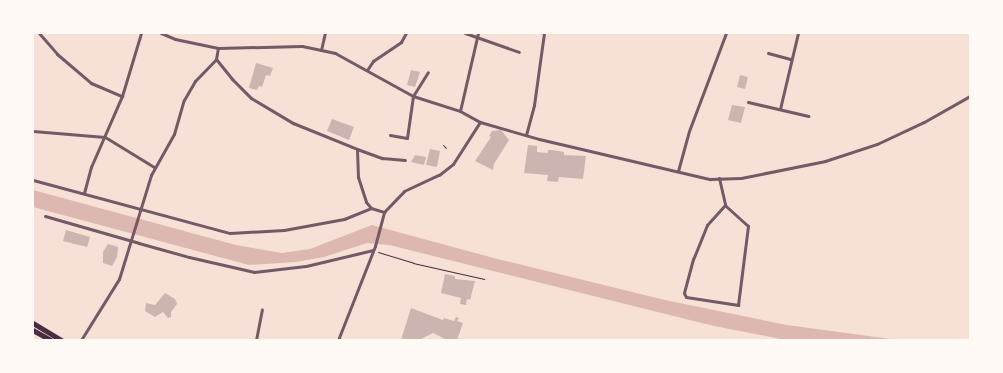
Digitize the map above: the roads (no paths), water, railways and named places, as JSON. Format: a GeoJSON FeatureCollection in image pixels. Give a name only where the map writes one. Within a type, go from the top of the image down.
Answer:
{"type":"FeatureCollection","features":[{"type":"Feature","properties":{"kind":"main road"},"geometry":{"type":"LineString","coordinates":[[33,323],[61,340]]}},
{"type":"Feature","properties":{"kind":"main road"},"geometry":{"type":"LineString","coordinates":[[33,330],[50,340]]}},
{"type":"Feature","properties":{"kind":"street"},"geometry":{"type":"LineString","coordinates":[[39,33],[57,54],[91,83],[122,96]]}},
{"type":"Feature","properties":{"kind":"street"},"geometry":{"type":"LineString","coordinates":[[84,193],[91,167],[122,96],[142,33]]}},
{"type":"Feature","properties":{"kind":"street"},"geometry":{"type":"LineString","coordinates":[[161,33],[175,39],[218,48],[290,46],[335,53],[413,96],[460,111],[480,122],[526,135],[678,171],[719,178],[778,172],[832,159],[877,144],[924,122],[970,96]]}},
{"type":"Feature","properties":{"kind":"street"},"geometry":{"type":"LineString","coordinates":[[321,50],[325,33]]}},
{"type":"Feature","properties":{"kind":"street"},"geometry":{"type":"LineString","coordinates":[[367,70],[373,61],[401,42],[406,33]]}},
{"type":"Feature","properties":{"kind":"street"},"geometry":{"type":"LineString","coordinates":[[465,33],[519,52]]}},
{"type":"Feature","properties":{"kind":"street"},"geometry":{"type":"LineString","coordinates":[[460,111],[478,33]]}},
{"type":"Feature","properties":{"kind":"street"},"geometry":{"type":"LineString","coordinates":[[526,135],[535,98],[544,33]]}},
{"type":"Feature","properties":{"kind":"street"},"geometry":{"type":"LineString","coordinates":[[678,171],[689,131],[726,33]]}},
{"type":"Feature","properties":{"kind":"street"},"geometry":{"type":"LineString","coordinates":[[780,109],[790,59],[798,33]]}},
{"type":"Feature","properties":{"kind":"street"},"geometry":{"type":"LineString","coordinates":[[81,340],[119,279],[154,167],[174,134],[189,90],[216,59],[218,48]]}},
{"type":"Feature","properties":{"kind":"street"},"geometry":{"type":"LineString","coordinates":[[768,53],[790,59]]}},
{"type":"Feature","properties":{"kind":"street"},"geometry":{"type":"LineString","coordinates":[[216,59],[240,88],[273,112],[357,149],[382,158],[405,160]]}},
{"type":"Feature","properties":{"kind":"street"},"geometry":{"type":"LineString","coordinates":[[390,135],[407,138],[413,96],[428,72]]}},
{"type":"Feature","properties":{"kind":"street"},"geometry":{"type":"LineString","coordinates":[[748,102],[808,116]]}},
{"type":"Feature","properties":{"kind":"street"},"geometry":{"type":"LineString","coordinates":[[338,340],[375,246],[384,212],[404,191],[439,175],[453,164],[480,122]]}},
{"type":"Feature","properties":{"kind":"street"},"geometry":{"type":"LineString","coordinates":[[33,131],[105,137],[154,167]]}},
{"type":"Feature","properties":{"kind":"street"},"geometry":{"type":"LineString","coordinates":[[357,149],[358,177],[364,198],[371,208],[384,212]]}},
{"type":"Feature","properties":{"kind":"street"},"geometry":{"type":"LineString","coordinates":[[719,178],[725,205],[748,226],[738,305],[686,297],[684,293],[693,259],[707,225],[725,205]]}},
{"type":"Feature","properties":{"kind":"street"},"geometry":{"type":"LineString","coordinates":[[33,180],[84,193],[210,230],[241,234],[284,230],[344,219],[371,208]]}},
{"type":"Feature","properties":{"kind":"street"},"geometry":{"type":"LineString","coordinates":[[45,216],[189,257],[254,272],[306,266],[373,250]]}},
{"type":"Feature","properties":{"kind":"street"},"geometry":{"type":"LineString","coordinates":[[256,340],[262,310]]}}]}
